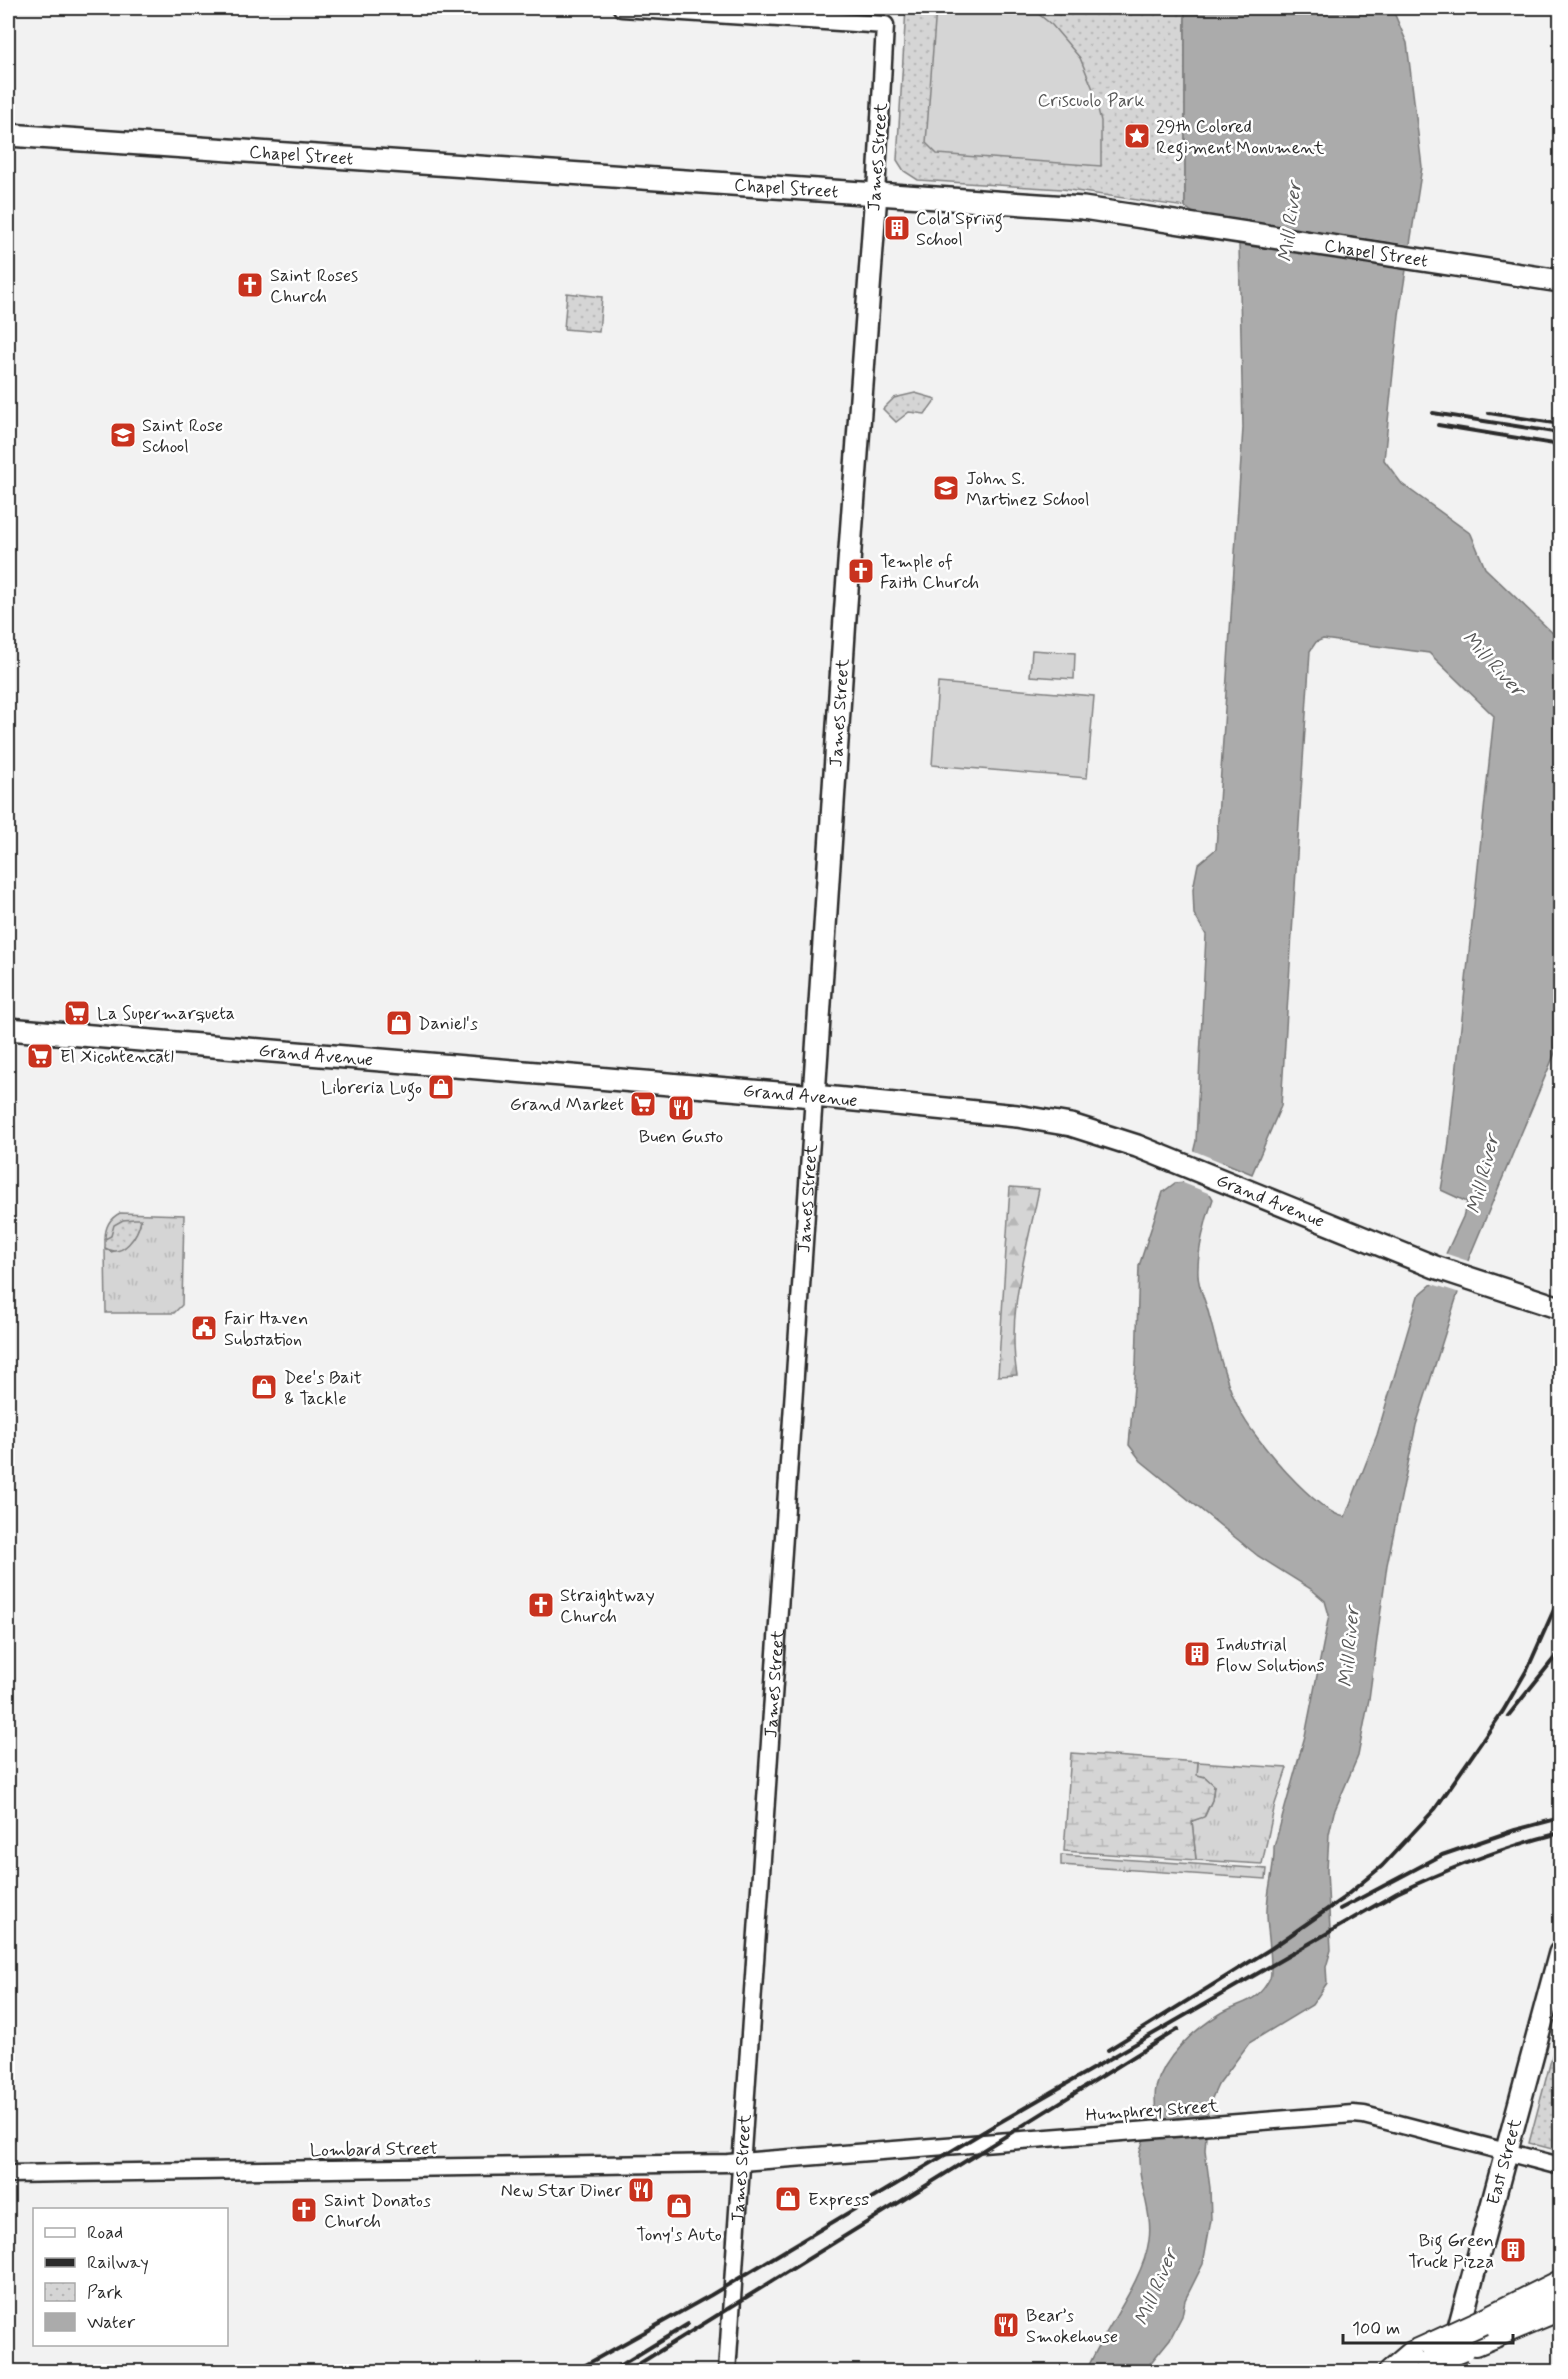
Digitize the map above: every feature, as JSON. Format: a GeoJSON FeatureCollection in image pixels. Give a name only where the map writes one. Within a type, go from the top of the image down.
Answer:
{"type":"FeatureCollection","features":[{"type":"Feature","properties":{"kind":"highway"},"geometry":{"type":"LineString","coordinates":[[1391,2372],[1407,2358],[1429,2363],[1560,2283]]}},
{"type":"Feature","properties":{"kind":"highway"},"geometry":{"type":"LineString","coordinates":[[1479,2333],[1560,2308]]}},
{"type":"Feature","properties":{"kind":"main road","name":"Chapel Street"},"geometry":{"type":"LineString","coordinates":[[8,135],[1083,208],[1560,281]]}},
{"type":"Feature","properties":{"kind":"main road","name":"James Street"},"geometry":{"type":"LineString","coordinates":[[814,1096],[846,595],[876,193]]}},
{"type":"Feature","properties":{"kind":"main road","name":"Grand Avenue"},"geometry":{"type":"LineString","coordinates":[[8,1029],[814,1096],[1059,1122],[1115,1138],[1188,1166],[1435,1267],[1560,1308]]}},
{"type":"Feature","properties":{"kind":"main road","name":"East Street"},"geometry":{"type":"LineString","coordinates":[[1429,2363],[1507,2152],[1560,1953]]}},
{"type":"Feature","properties":{"kind":"street","name":"James Street"},"geometry":{"type":"LineString","coordinates":[[622,8],[885,25],[876,193]]}},
{"type":"Feature","properties":{"kind":"street","name":"James Street"},"geometry":{"type":"LineString","coordinates":[[727,2372],[814,1096]]}},
{"type":"Feature","properties":{"kind":"street","name":"Humphrey Street"},"geometry":{"type":"LineString","coordinates":[[741,2162],[1364,2115],[1560,2166]]}},
{"type":"Feature","properties":{"kind":"street","name":"Lombard Street"},"geometry":{"type":"LineString","coordinates":[[8,2174],[741,2162]]}},
{"type":"Feature","properties":{"kind":"green space","name":"Criscuolo Park"},"geometry":{"type":"Polygon","coordinates":[[[906,8],[1185,8],[1185,207],[1062,189],[918,180],[904,171],[897,160],[906,8]]]}},
{"type":"Feature","properties":{"kind":"green space"},"geometry":{"type":"Polygon","coordinates":[[[936,8],[1031,8],[1052,25],[1080,58],[1093,89],[1101,121],[1101,166],[937,154],[926,143],[936,8]]]}},
{"type":"Feature","properties":{"kind":"green space"},"geometry":{"type":"Polygon","coordinates":[[[567,293],[602,297],[599,332],[564,329],[567,293]]]}},
{"type":"Feature","properties":{"kind":"green space"},"geometry":{"type":"Polygon","coordinates":[[[915,393],[936,399],[925,414],[909,412],[896,422],[883,409],[894,398],[915,393]]]}},
{"type":"Feature","properties":{"kind":"green space"},"geometry":{"type":"Polygon","coordinates":[[[1032,650],[1075,653],[1074,679],[1030,676],[1032,650]]]}},
{"type":"Feature","properties":{"kind":"green space"},"geometry":{"type":"Polygon","coordinates":[[[938,683],[1094,696],[1087,778],[932,765],[938,683]]]}},
{"type":"Feature","properties":{"kind":"green space"},"geometry":{"type":"Polygon","coordinates":[[[1010,1187],[1039,1189],[1016,1305],[1014,1352],[1017,1375],[998,1376],[1010,1187]]]}},
{"type":"Feature","properties":{"kind":"green space"},"geometry":{"type":"Polygon","coordinates":[[[120,1213],[184,1215],[182,1305],[174,1313],[106,1313],[105,1248],[111,1252],[126,1246],[140,1224],[130,1220],[121,1221],[115,1227],[111,1237],[105,1239],[109,1223],[120,1213]]]}},
{"type":"Feature","properties":{"kind":"green space"},"geometry":{"type":"Polygon","coordinates":[[[141,1219],[137,1232],[129,1244],[112,1251],[105,1248],[105,1239],[111,1236],[114,1225],[123,1220],[141,1219]]]}},
{"type":"Feature","properties":{"kind":"green space"},"geometry":{"type":"Polygon","coordinates":[[[1071,1753],[1198,1762],[1197,1775],[1205,1777],[1214,1785],[1212,1800],[1204,1817],[1192,1821],[1196,1860],[1064,1851],[1071,1753]]]}},
{"type":"Feature","properties":{"kind":"green space"},"geometry":{"type":"Polygon","coordinates":[[[1198,1762],[1287,1768],[1275,1804],[1262,1864],[1196,1860],[1192,1821],[1205,1816],[1212,1800],[1214,1786],[1205,1777],[1197,1775],[1198,1762]]]}},
{"type":"Feature","properties":{"kind":"green space"},"geometry":{"type":"Polygon","coordinates":[[[1061,1855],[1267,1869],[1266,1879],[1061,1865],[1061,1855]]]}},
{"type":"Feature","properties":{"kind":"green space"},"geometry":{"type":"Polygon","coordinates":[[[1560,2026],[1560,2151],[1529,2143],[1560,2026]]]}},
{"type":"Feature","properties":{"kind":"water","name":"Mill River"},"geometry":{"type":"Polygon","coordinates":[[[1185,8],[1392,8],[1407,43],[1422,167],[1399,315],[1384,460],[1402,484],[1471,534],[1485,568],[1560,640],[1560,1041],[1469,1258],[1416,1425],[1387,1565],[1369,1699],[1358,1756],[1334,1812],[1329,1834],[1327,1870],[1331,1950],[1326,1967],[1327,1983],[1312,2005],[1249,2043],[1218,2085],[1208,2107],[1205,2150],[1211,2220],[1203,2264],[1185,2300],[1182,2316],[1170,2339],[1144,2371],[1086,2372],[1131,2290],[1145,2256],[1150,2230],[1139,2159],[1141,2147],[1155,2111],[1155,2091],[1165,2066],[1190,2036],[1220,2014],[1260,1993],[1270,1978],[1267,1906],[1274,1847],[1305,1736],[1329,1615],[1325,1601],[1311,1589],[1258,1556],[1141,1461],[1129,1445],[1136,1364],[1139,1266],[1163,1192],[1175,1183],[1186,1182],[1196,1141],[1206,935],[1194,914],[1193,889],[1198,864],[1216,849],[1243,428],[1239,245],[1185,207],[1185,8]],[[1323,639],[1316,642],[1310,651],[1281,1106],[1252,1174],[1223,1162],[1210,1194],[1213,1199],[1204,1227],[1199,1257],[1199,1284],[1225,1374],[1240,1411],[1258,1438],[1286,1472],[1318,1502],[1345,1517],[1377,1435],[1418,1296],[1432,1284],[1463,1217],[1467,1202],[1441,1190],[1448,1150],[1494,716],[1429,653],[1323,639]]]}},
{"type":"Feature","properties":{"kind":"pier"},"geometry":{"type":"Polygon","coordinates":[[[1184,211],[1413,245],[1409,271],[1231,243],[1184,211]]]}},
{"type":"Feature","properties":{"kind":"pier"},"geometry":{"type":"Polygon","coordinates":[[[1192,1150],[1226,1164],[1213,1195],[1183,1183],[1192,1150]]]}},
{"type":"Feature","properties":{"kind":"pier"},"geometry":{"type":"Polygon","coordinates":[[[1444,1253],[1471,1262],[1460,1293],[1429,1283],[1444,1253]]]}},
{"type":"Feature","properties":{"kind":"railway"},"geometry":{"type":"LineString","coordinates":[[1433,413],[1560,433]]}},
{"type":"Feature","properties":{"kind":"railway"},"geometry":{"type":"LineString","coordinates":[[1489,413],[1560,424]]}},
{"type":"Feature","properties":{"kind":"railway"},"geometry":{"type":"LineString","coordinates":[[1438,425],[1560,445]]}},
{"type":"Feature","properties":{"kind":"railway"},"geometry":{"type":"LineString","coordinates":[[1108,2050],[1272,1948],[1342,1899],[1382,1866],[1435,1809],[1503,1711],[1528,1668],[1560,1596]]}},
{"type":"Feature","properties":{"kind":"railway"},"geometry":{"type":"LineString","coordinates":[[1508,1716],[1560,1651]]}},
{"type":"Feature","properties":{"kind":"railway"},"geometry":{"type":"LineString","coordinates":[[1340,1909],[1442,1855],[1515,1830],[1560,1818]]}},
{"type":"Feature","properties":{"kind":"railway"},"geometry":{"type":"LineString","coordinates":[[573,2372],[711,2295],[995,2125],[1397,1893],[1477,1859],[1560,1833]]}},
{"type":"Feature","properties":{"kind":"railway"},"geometry":{"type":"LineString","coordinates":[[626,2372],[1178,2029]]}},
{"type":"Feature","properties":{"kind":"railway"},"geometry":{"type":"LineString","coordinates":[[610,2372],[688,2324]]}},
{"type":"Feature","properties":{"kind":"place","name":"29th Colored Regiment Monument"},"geometry":{"type":"Point","coordinates":[1137,136]}},
{"type":"Feature","properties":{"kind":"place","name":"Cold Spring School"},"geometry":{"type":"Point","coordinates":[897,228]}},
{"type":"Feature","properties":{"kind":"place","name":"Saint Roses Church"},"geometry":{"type":"Point","coordinates":[250,285]}},
{"type":"Feature","properties":{"kind":"place","name":"Saint Rose School"},"geometry":{"type":"Point","coordinates":[123,435]}},
{"type":"Feature","properties":{"kind":"place","name":"John S. Martinez School"},"geometry":{"type":"Point","coordinates":[946,488]}},
{"type":"Feature","properties":{"kind":"place","name":"Temple of Faith Church"},"geometry":{"type":"Point","coordinates":[861,571]}},
{"type":"Feature","properties":{"kind":"place","name":"La Supermarqueta"},"geometry":{"type":"Point","coordinates":[77,1013]}},
{"type":"Feature","properties":{"kind":"place","name":"Daniel's"},"geometry":{"type":"Point","coordinates":[399,1023]}},
{"type":"Feature","properties":{"kind":"place","name":"El Xicohtencatl"},"geometry":{"type":"Point","coordinates":[40,1056]}},
{"type":"Feature","properties":{"kind":"place","name":"Libreria Lugo"},"geometry":{"type":"Point","coordinates":[441,1087]}},
{"type":"Feature","properties":{"kind":"place","name":"Grand Market"},"geometry":{"type":"Point","coordinates":[643,1104]}},
{"type":"Feature","properties":{"kind":"place","name":"Buen Gusto"},"geometry":{"type":"Point","coordinates":[681,1108]}},
{"type":"Feature","properties":{"kind":"place","name":"Fair Haven Substation"},"geometry":{"type":"Point","coordinates":[204,1328]}},
{"type":"Feature","properties":{"kind":"place","name":"Dee's Bait & Tackle"},"geometry":{"type":"Point","coordinates":[264,1387]}},
{"type":"Feature","properties":{"kind":"place","name":"Straightway Church"},"geometry":{"type":"Point","coordinates":[541,1605]}},
{"type":"Feature","properties":{"kind":"place","name":"Industrial Flow Solutions"},"geometry":{"type":"Point","coordinates":[1197,1654]}},
{"type":"Feature","properties":{"kind":"place","name":"New Star Diner"},"geometry":{"type":"Point","coordinates":[641,2190]}},
{"type":"Feature","properties":{"kind":"place","name":"Express"},"geometry":{"type":"Point","coordinates":[788,2199]}},
{"type":"Feature","properties":{"kind":"place","name":"Tony's Auto"},"geometry":{"type":"Point","coordinates":[679,2206]}},
{"type":"Feature","properties":{"kind":"place","name":"Saint Donatos Church"},"geometry":{"type":"Point","coordinates":[304,2210]}},
{"type":"Feature","properties":{"kind":"place","name":"Big Green Truck Pizza"},"geometry":{"type":"Point","coordinates":[1513,2250]}},
{"type":"Feature","properties":{"kind":"place","name":"Bear’s Smokehouse"},"geometry":{"type":"Point","coordinates":[1006,2325]}}]}
